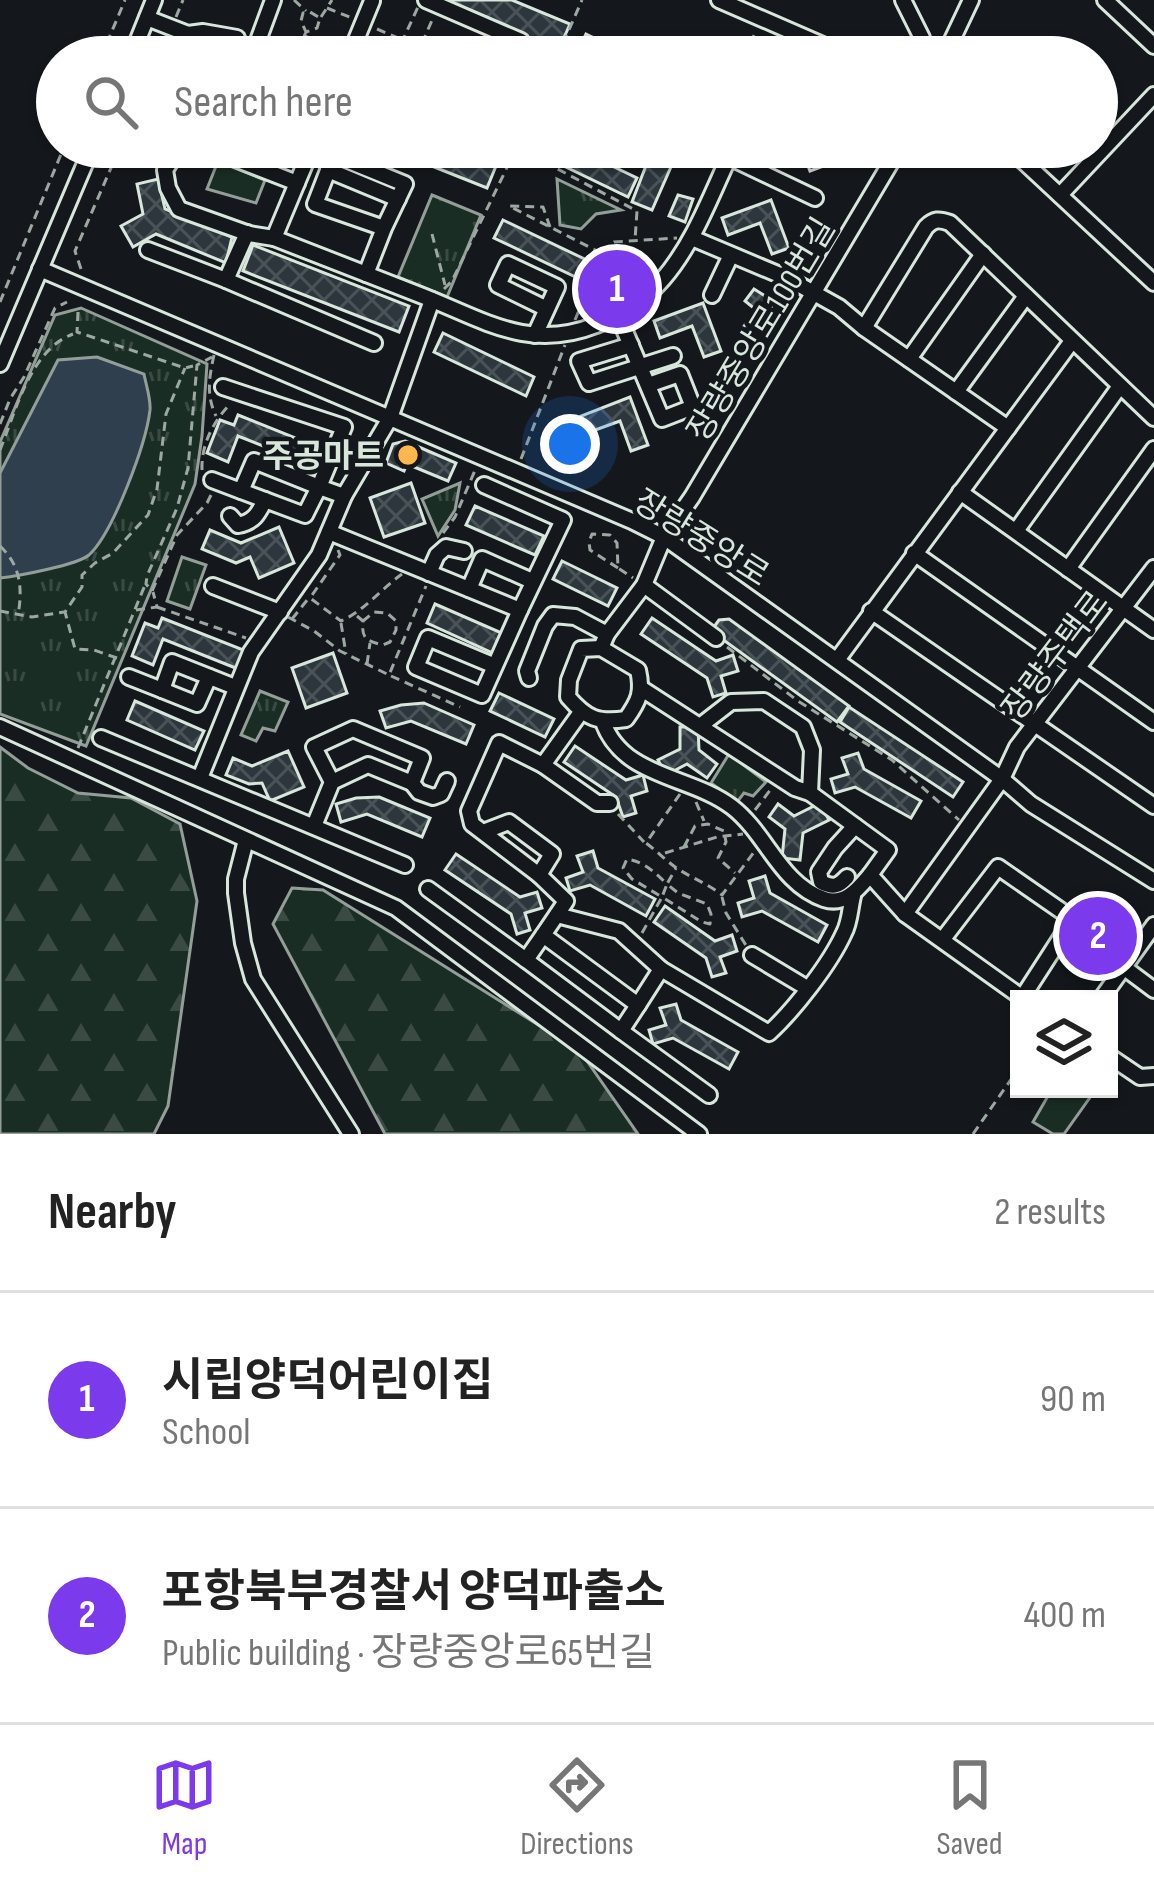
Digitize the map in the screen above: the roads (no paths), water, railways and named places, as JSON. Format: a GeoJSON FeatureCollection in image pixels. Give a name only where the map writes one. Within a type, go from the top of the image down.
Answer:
{"type":"FeatureCollection","features":[{"type":"Feature","properties":{"kind":"street"},"geometry":{"type":"LineString","coordinates":[[139,36],[154,0]]}},
{"type":"Feature","properties":{"kind":"street"},"geometry":{"type":"LineString","coordinates":[[260,36],[274,0]]}},
{"type":"Feature","properties":{"kind":"street"},"geometry":{"type":"LineString","coordinates":[[358,36],[373,0]]}},
{"type":"Feature","properties":{"kind":"street"},"geometry":{"type":"LineString","coordinates":[[719,0],[801,36]]}},
{"type":"Feature","properties":{"kind":"street"},"geometry":{"type":"LineString","coordinates":[[903,0],[921,36]]}},
{"type":"Feature","properties":{"kind":"street"},"geometry":{"type":"LineString","coordinates":[[954,36],[971,0]]}},
{"type":"Feature","properties":{"kind":"street"},"geometry":{"type":"LineString","coordinates":[[1105,0],[1154,46]]}},
{"type":"Feature","properties":{"kind":"street"},"geometry":{"type":"LineString","coordinates":[[429,2],[509,36]]}},
{"type":"Feature","properties":{"kind":"street"},"geometry":{"type":"LineString","coordinates":[[147,18],[188,34],[225,36]]}},
{"type":"Feature","properties":{"kind":"street"},"geometry":{"type":"LineString","coordinates":[[1118,133],[1154,95]]}},
{"type":"Feature","properties":{"kind":"street"},"geometry":{"type":"LineString","coordinates":[[0,364],[83,168]]}},
{"type":"Feature","properties":{"kind":"street"},"geometry":{"type":"LineString","coordinates":[[166,168],[168,188],[179,209],[274,238],[495,327],[549,337],[637,305],[665,277],[692,238],[724,168]]}},
{"type":"Feature","properties":{"kind":"street"},"geometry":{"type":"LineString","coordinates":[[257,168],[297,184]]}},
{"type":"Feature","properties":{"kind":"street"},"geometry":{"type":"LineString","coordinates":[[274,238],[303,168]]}},
{"type":"Feature","properties":{"kind":"street"},"geometry":{"type":"LineString","coordinates":[[329,168],[315,204],[384,228]]}},
{"type":"Feature","properties":{"kind":"street"},"geometry":{"type":"LineString","coordinates":[[366,274],[405,184],[367,168]]}},
{"type":"Feature","properties":{"kind":"street"},"geometry":{"type":"LineString","coordinates":[[752,168],[815,198]]}},
{"type":"Feature","properties":{"kind":"street","name":"장량중앙로100번길"},"geometry":{"type":"LineString","coordinates":[[604,641],[644,585],[664,537],[887,168]]}},
{"type":"Feature","properties":{"kind":"street"},"geometry":{"type":"LineString","coordinates":[[1031,168],[1154,283]]}},
{"type":"Feature","properties":{"kind":"street"},"geometry":{"type":"LineString","coordinates":[[1060,195],[1085,168]]}},
{"type":"Feature","properties":{"kind":"street"},"geometry":{"type":"LineString","coordinates":[[864,328],[926,227],[940,219],[950,223],[1154,418]]}},
{"type":"Feature","properties":{"kind":"street"},"geometry":{"type":"LineString","coordinates":[[226,280],[247,233]]}},
{"type":"Feature","properties":{"kind":"street"},"geometry":{"type":"LineString","coordinates":[[692,238],[787,278],[839,307],[1008,428]]}},
{"type":"Feature","properties":{"kind":"street"},"geometry":{"type":"LineString","coordinates":[[148,250],[374,343]]}},
{"type":"Feature","properties":{"kind":"street"},"geometry":{"type":"LineString","coordinates":[[909,359],[983,254]]}},
{"type":"Feature","properties":{"kind":"street"},"geometry":{"type":"LineString","coordinates":[[712,295],[731,255]]}},
{"type":"Feature","properties":{"kind":"street","name":"장량중앙로"},"geometry":{"type":"LineString","coordinates":[[40,269],[664,537],[1031,804],[1154,881]]}},
{"type":"Feature","properties":{"kind":"street"},"geometry":{"type":"LineString","coordinates":[[956,392],[1026,296]]}},
{"type":"Feature","properties":{"kind":"street"},"geometry":{"type":"LineString","coordinates":[[200,778],[258,643],[286,616],[344,496],[390,418],[432,300]]}},
{"type":"Feature","properties":{"kind":"street"},"geometry":{"type":"LineString","coordinates":[[535,335],[547,309]]}},
{"type":"Feature","properties":{"kind":"street"},"geometry":{"type":"LineString","coordinates":[[618,315],[648,386]]}},
{"type":"Feature","properties":{"kind":"street"},"geometry":{"type":"LineString","coordinates":[[837,660],[1072,341]]}},
{"type":"Feature","properties":{"kind":"street"},"geometry":{"type":"LineString","coordinates":[[631,345],[579,361],[589,382],[673,356]]}},
{"type":"Feature","properties":{"kind":"street"},"geometry":{"type":"LineString","coordinates":[[1016,531],[1120,386]]}},
{"type":"Feature","properties":{"kind":"street"},"geometry":{"type":"LineString","coordinates":[[214,481],[305,515],[344,427],[223,387]]}},
{"type":"Feature","properties":{"kind":"street"},"geometry":{"type":"LineString","coordinates":[[1068,568],[1154,448]]}},
{"type":"Feature","properties":{"kind":"street"},"geometry":{"type":"LineString","coordinates":[[241,491],[254,461],[344,496]]}},
{"type":"Feature","properties":{"kind":"street"},"geometry":{"type":"LineString","coordinates":[[484,485],[563,520],[482,695],[416,667],[428,638],[495,666]]}},
{"type":"Feature","properties":{"kind":"street"},"geometry":{"type":"LineString","coordinates":[[960,492],[1154,630]]}},
{"type":"Feature","properties":{"kind":"street"},"geometry":{"type":"LineString","coordinates":[[230,517],[238,525],[249,523],[265,500]]}},
{"type":"Feature","properties":{"kind":"street"},"geometry":{"type":"LineString","coordinates":[[329,532],[520,610]]}},
{"type":"Feature","properties":{"kind":"street"},"geometry":{"type":"LineString","coordinates":[[430,573],[446,547],[464,551]]}},
{"type":"Feature","properties":{"kind":"street"},"geometry":{"type":"LineString","coordinates":[[914,554],[1154,722]]}},
{"type":"Feature","properties":{"kind":"street"},"geometry":{"type":"LineString","coordinates":[[469,589],[482,560],[532,581]]}},
{"type":"Feature","properties":{"kind":"street","name":"장량주택로"},"geometry":{"type":"LineString","coordinates":[[905,914],[1002,779],[1017,747],[1154,568]]}},
{"type":"Feature","properties":{"kind":"street"},"geometry":{"type":"LineString","coordinates":[[644,585],[716,638]]}},
{"type":"Feature","properties":{"kind":"street"},"geometry":{"type":"LineString","coordinates":[[213,586],[286,616]]}},
{"type":"Feature","properties":{"kind":"street"},"geometry":{"type":"LineString","coordinates":[[871,611],[1154,806]]}},
{"type":"Feature","properties":{"kind":"street"},"geometry":{"type":"LineString","coordinates":[[529,678],[527,671],[553,615],[575,617],[604,641],[638,670],[642,688],[626,719],[603,722],[581,712],[568,698],[569,680],[581,650],[604,641]]}},
{"type":"Feature","properties":{"kind":"street"},"geometry":{"type":"LineString","coordinates":[[162,690],[172,662],[236,687]]}},
{"type":"Feature","properties":{"kind":"street"},"geometry":{"type":"LineString","coordinates":[[129,677],[197,704],[208,677]]}},
{"type":"Feature","properties":{"kind":"street"},"geometry":{"type":"LineString","coordinates":[[557,915],[619,931],[661,969],[770,1033],[846,931],[853,896],[889,850],[642,688]]}},
{"type":"Feature","properties":{"kind":"street"},"geometry":{"type":"LineString","coordinates":[[700,726],[731,702],[764,701],[786,714],[803,727],[812,750],[810,794]]}},
{"type":"Feature","properties":{"kind":"street"},"geometry":{"type":"LineString","coordinates":[[543,765],[581,712]]}},
{"type":"Feature","properties":{"kind":"street"},"geometry":{"type":"LineString","coordinates":[[603,722],[608,736],[630,760],[732,807],[801,887],[829,901],[853,896]]}},
{"type":"Feature","properties":{"kind":"street"},"geometry":{"type":"LineString","coordinates":[[0,727],[407,915],[699,1134]]}},
{"type":"Feature","properties":{"kind":"street"},"geometry":{"type":"LineString","coordinates":[[332,782],[311,742],[353,729],[422,758],[412,783]]}},
{"type":"Feature","properties":{"kind":"street"},"geometry":{"type":"LineString","coordinates":[[101,738],[405,865]]}},
{"type":"Feature","properties":{"kind":"street"},"geometry":{"type":"LineString","coordinates":[[526,960],[566,901],[472,824],[470,811],[499,742],[543,765],[597,803],[610,803]]}},
{"type":"Feature","properties":{"kind":"street"},"geometry":{"type":"LineString","coordinates":[[314,826],[332,782],[368,765],[433,797],[447,781]]}},
{"type":"Feature","properties":{"kind":"street"},"geometry":{"type":"LineString","coordinates":[[483,832],[509,822],[552,854],[570,853]]}},
{"type":"Feature","properties":{"kind":"street"},"geometry":{"type":"LineString","coordinates":[[847,877],[832,887],[821,882],[819,872],[854,826]]}},
{"type":"Feature","properties":{"kind":"street"},"geometry":{"type":"LineString","coordinates":[[246,840],[236,879],[247,962],[262,994],[351,1134]]}},
{"type":"Feature","properties":{"kind":"street"},"geometry":{"type":"LineString","coordinates":[[539,875],[552,854]]}},
{"type":"Feature","properties":{"kind":"street"},"geometry":{"type":"LineString","coordinates":[[943,939],[998,867],[1073,919],[1028,990]]}},
{"type":"Feature","properties":{"kind":"street"},"geometry":{"type":"LineString","coordinates":[[870,875],[905,914],[1012,990]]}},
{"type":"Feature","properties":{"kind":"street"},"geometry":{"type":"LineString","coordinates":[[428,889],[709,1095]]}},
{"type":"Feature","properties":{"kind":"street"},"geometry":{"type":"LineString","coordinates":[[1107,990],[1154,926]]}},
{"type":"Feature","properties":{"kind":"street"},"geometry":{"type":"LineString","coordinates":[[543,935],[638,1005]]}},
{"type":"Feature","properties":{"kind":"street"},"geometry":{"type":"LineString","coordinates":[[752,955],[807,988]]}},
{"type":"Feature","properties":{"kind":"street"},"geometry":{"type":"LineString","coordinates":[[1122,966],[1154,990]]}},
{"type":"Feature","properties":{"kind":"street"},"geometry":{"type":"LineString","coordinates":[[621,1031],[661,969]]}},
{"type":"Feature","properties":{"kind":"street"},"geometry":{"type":"LineString","coordinates":[[1118,1062],[1140,1077],[1154,1076]]}},
{"type":"Feature","properties":{"kind":"water"},"geometry":{"type":"Polygon","coordinates":[[[97,357],[144,374],[150,401],[142,444],[118,508],[89,555],[0,578],[0,473],[58,360],[97,357]]]}},
{"type":"Feature","properties":{"kind":"place","name":"시립양덕어린이집"},"geometry":{"type":"Point","coordinates":[617,289]}},
{"type":"Feature","properties":{"kind":"place","name":"주공마트"},"geometry":{"type":"Point","coordinates":[408,455]}},
{"type":"Feature","properties":{"kind":"place","name":"포항북부경찰서 양덕파출소"},"geometry":{"type":"Point","coordinates":[1098,936]}}]}
